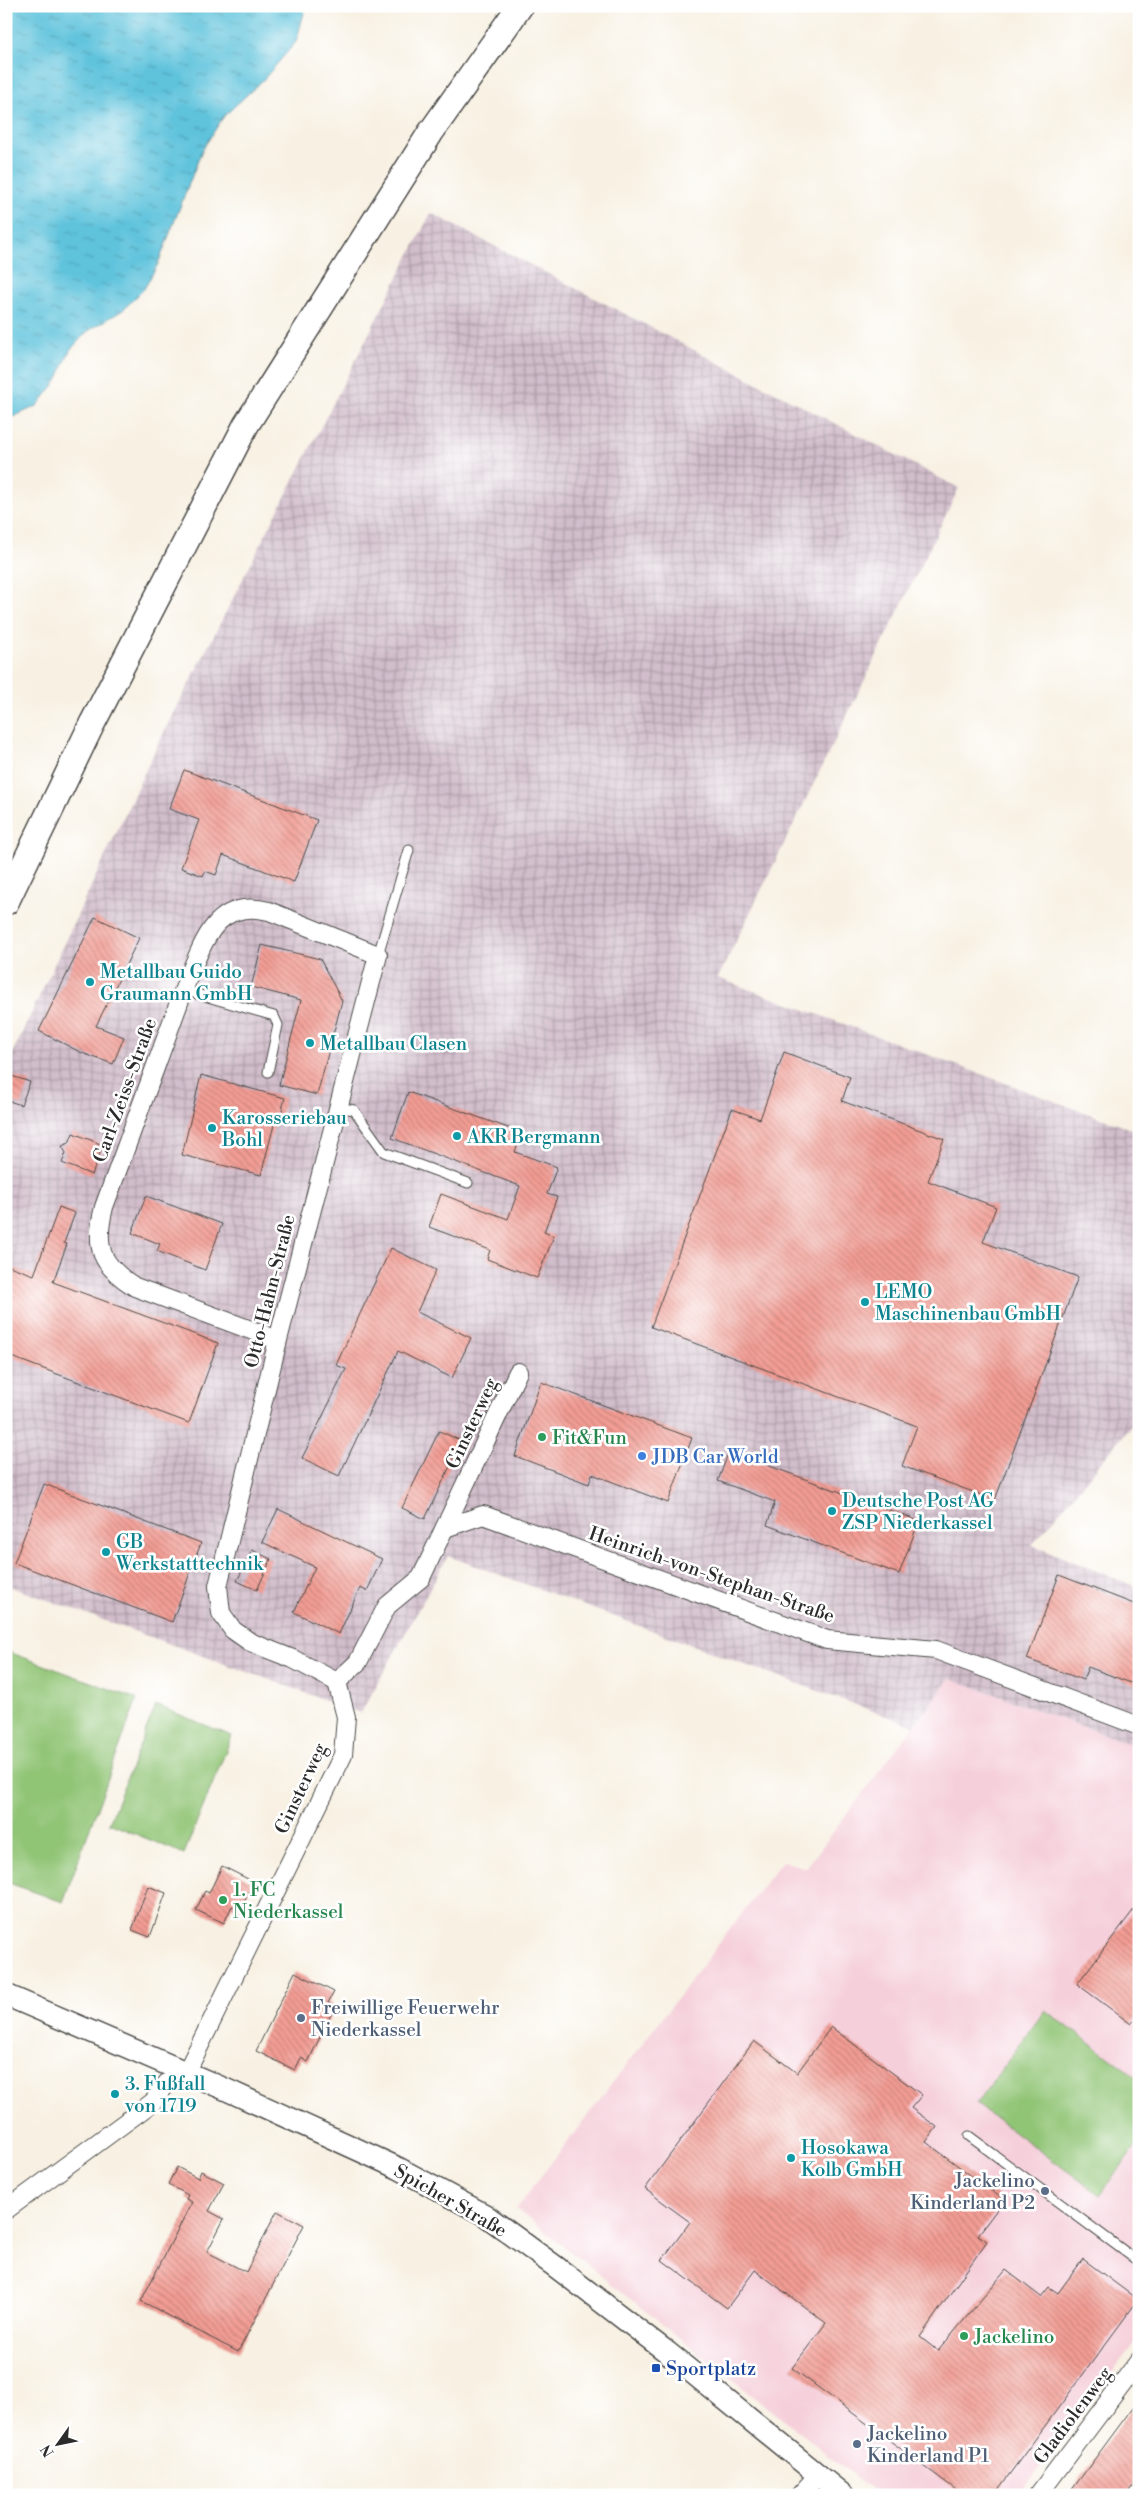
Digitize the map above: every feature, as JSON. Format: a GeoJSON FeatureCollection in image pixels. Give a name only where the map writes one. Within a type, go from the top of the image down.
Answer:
{"type":"FeatureCollection","features":[{"type":"Feature","properties":{"kind":"main road"},"geometry":{"type":"LineString","coordinates":[[6,902],[91,726],[246,425],[431,132],[520,6]]}},
{"type":"Feature","properties":{"kind":"street","name":"Carl-Zeiss-Straße"},"geometry":{"type":"LineString","coordinates":[[278,1340],[135,1287],[115,1275],[103,1257],[98,1236],[104,1207],[183,990],[201,948],[215,923],[237,909],[251,907],[268,911],[378,955]]}},
{"type":"Feature","properties":{"kind":"street","name":"Otto-Hahn-Straße"},"geometry":{"type":"LineString","coordinates":[[337,1682],[292,1659],[250,1642],[233,1630],[221,1613],[218,1586],[278,1340],[378,955]]}},
{"type":"Feature","properties":{"kind":"street","name":"Ginsterweg"},"geometry":{"type":"LineString","coordinates":[[186,2072],[343,1755],[346,1717],[337,1682],[358,1662],[388,1606],[420,1578],[518,1372]]}},
{"type":"Feature","properties":{"kind":"street","name":"Heinrich-von-Stephan-Straße"},"geometry":{"type":"LineString","coordinates":[[445,1528],[483,1515],[827,1640],[936,1650],[1139,1726]]}},
{"type":"Feature","properties":{"kind":"street","name":"Spicher Straße"},"geometry":{"type":"LineString","coordinates":[[6,1995],[186,2072],[398,2168],[485,2215],[667,2352],[843,2495]]}},
{"type":"Feature","properties":{"kind":"street"},"geometry":{"type":"LineString","coordinates":[[6,2210],[152,2102],[167,2083],[186,2072]]}},
{"type":"Feature","properties":{"kind":"street","name":"Gladiolenweg"},"geometry":{"type":"LineString","coordinates":[[1038,2495],[1139,2361]]}},
{"type":"Feature","properties":{"kind":"street"},"geometry":{"type":"LineString","coordinates":[[800,2495],[818,2475]]}},
{"type":"Feature","properties":{"kind":"lane","name":"Otto-Hahn-Straße"},"geometry":{"type":"LineString","coordinates":[[378,955],[409,850]]}},
{"type":"Feature","properties":{"kind":"lane"},"geometry":{"type":"LineString","coordinates":[[183,990],[274,1016],[278,1025],[268,1072]]}},
{"type":"Feature","properties":{"kind":"lane"},"geometry":{"type":"LineString","coordinates":[[338,1107],[354,1110],[384,1152],[468,1183]]}},
{"type":"Feature","properties":{"kind":"lane"},"geometry":{"type":"LineString","coordinates":[[969,2136],[1139,2262]]}},
{"type":"Feature","properties":{"kind":"shaded area"},"geometry":{"type":"Polygon","coordinates":[[[431,213],[959,488],[718,978],[1139,1132],[1139,1417],[1032,1545],[1139,1588],[1139,1747],[950,1678],[914,1726],[448,1556],[361,1713],[6,1585],[6,1067],[157,746],[431,213]]]}},
{"type":"Feature","properties":{"kind":"shaded area"},"geometry":{"type":"Polygon","coordinates":[[[950,1678],[1139,1747],[1139,2337],[1018,2495],[879,2495],[516,2209],[782,1861],[806,1868],[950,1678]]]}},
{"type":"Feature","properties":{"kind":"green space"},"geometry":{"type":"Polygon","coordinates":[[[6,1651],[137,1699],[63,1902],[6,1882],[6,1651]]]}},
{"type":"Feature","properties":{"kind":"green space"},"geometry":{"type":"Polygon","coordinates":[[[156,1705],[232,1736],[184,1854],[109,1823],[156,1705]]]}},
{"type":"Feature","properties":{"kind":"green space"},"geometry":{"type":"Polygon","coordinates":[[[1045,2010],[1139,2079],[1139,2142],[1100,2195],[976,2104],[1045,2010]]]}},
{"type":"Feature","properties":{"kind":"water"},"geometry":{"type":"Polygon","coordinates":[[[6,6],[306,6],[296,42],[263,80],[224,116],[202,150],[158,264],[144,289],[123,310],[88,331],[70,350],[57,381],[37,406],[6,420],[6,6]]]}},
{"type":"Feature","properties":{"kind":"building"},"geometry":{"type":"Polygon","coordinates":[[[184,770],[317,820],[294,882],[223,855],[216,875],[205,871],[203,876],[181,868],[199,820],[169,809],[184,770]]]}},
{"type":"Feature","properties":{"kind":"building","name":"Metallbau Guido Graumann GmbH"},"geometry":{"type":"Polygon","coordinates":[[[95,917],[139,938],[96,1026],[124,1037],[113,1064],[82,1053],[39,1031],[95,917]]]}},
{"type":"Feature","properties":{"kind":"building","name":"Metallbau Clasen"},"geometry":{"type":"Polygon","coordinates":[[[262,945],[320,959],[342,1001],[317,1095],[279,1085],[301,1000],[251,987],[262,945]]]}},
{"type":"Feature","properties":{"kind":"building","name":"LEMO Maschinenbau GmbH"},"geometry":{"type":"Polygon","coordinates":[[[784,1052],[850,1077],[842,1101],[944,1139],[928,1181],[996,1207],[983,1242],[1078,1277],[995,1500],[902,1466],[917,1426],[651,1327],[732,1109],[760,1119],[784,1052]]]}},
{"type":"Feature","properties":{"kind":"building"},"geometry":{"type":"Polygon","coordinates":[[[6,1074],[30,1082],[21,1105],[6,1100],[6,1074]]]}},
{"type":"Feature","properties":{"kind":"building"},"geometry":{"type":"Polygon","coordinates":[[[201,1075],[285,1098],[279,1122],[275,1121],[261,1175],[182,1155],[201,1075]]]}},
{"type":"Feature","properties":{"kind":"building"},"geometry":{"type":"Polygon","coordinates":[[[408,1092],[522,1133],[515,1152],[557,1167],[547,1194],[557,1197],[544,1232],[554,1236],[537,1278],[487,1259],[490,1250],[429,1227],[441,1194],[508,1219],[520,1186],[392,1138],[408,1092]]]}},
{"type":"Feature","properties":{"kind":"building"},"geometry":{"type":"Polygon","coordinates":[[[73,1133],[103,1145],[92,1175],[62,1163],[66,1153],[62,1146],[69,1143],[73,1133]]]}},
{"type":"Feature","properties":{"kind":"building"},"geometry":{"type":"Polygon","coordinates":[[[146,1196],[222,1224],[205,1270],[157,1251],[160,1244],[132,1233],[146,1196]]]}},
{"type":"Feature","properties":{"kind":"building"},"geometry":{"type":"Polygon","coordinates":[[[59,1207],[75,1213],[64,1243],[67,1244],[53,1282],[218,1343],[189,1423],[6,1355],[6,1265],[34,1275],[59,1207]]]}},
{"type":"Feature","properties":{"kind":"building"},"geometry":{"type":"Polygon","coordinates":[[[391,1248],[436,1270],[417,1312],[471,1338],[452,1378],[398,1351],[339,1476],[302,1458],[346,1369],[336,1365],[391,1248]]]}},
{"type":"Feature","properties":{"kind":"building"},"geometry":{"type":"Polygon","coordinates":[[[541,1382],[692,1438],[668,1503],[592,1474],[589,1484],[515,1456],[541,1382]]]}},
{"type":"Feature","properties":{"kind":"building"},"geometry":{"type":"Polygon","coordinates":[[[439,1431],[462,1441],[425,1519],[402,1508],[439,1431]]]}},
{"type":"Feature","properties":{"kind":"building","name":"Deutsche Post AG ZSP Niederkassel"},"geometry":{"type":"Polygon","coordinates":[[[729,1451],[919,1521],[899,1574],[767,1525],[775,1502],[718,1481],[729,1451]]]}},
{"type":"Feature","properties":{"kind":"building"},"geometry":{"type":"Polygon","coordinates":[[[44,1484],[201,1543],[172,1622],[14,1563],[44,1484]]]}},
{"type":"Feature","properties":{"kind":"building"},"geometry":{"type":"Polygon","coordinates":[[[278,1509],[382,1559],[367,1591],[360,1588],[339,1634],[294,1612],[315,1567],[262,1542],[278,1509]]]}},
{"type":"Feature","properties":{"kind":"building"},"geometry":{"type":"Polygon","coordinates":[[[252,1550],[271,1559],[257,1590],[237,1581],[252,1550]]]}},
{"type":"Feature","properties":{"kind":"building"},"geometry":{"type":"Polygon","coordinates":[[[1059,1575],[1139,1606],[1139,1686],[1088,1667],[1083,1680],[1027,1659],[1059,1575]]]}},
{"type":"Feature","properties":{"kind":"building","name":"1. FC Niederkassel"},"geometry":{"type":"Polygon","coordinates":[[[222,1866],[254,1882],[240,1910],[232,1906],[224,1923],[196,1910],[205,1891],[209,1893],[222,1866]]]}},
{"type":"Feature","properties":{"kind":"building"},"geometry":{"type":"Polygon","coordinates":[[[148,1886],[166,1893],[150,1937],[132,1930],[148,1886]]]}},
{"type":"Feature","properties":{"kind":"building"},"geometry":{"type":"Polygon","coordinates":[[[1139,1903],[1139,2014],[1131,2024],[1077,1984],[1139,1903]]]}},
{"type":"Feature","properties":{"kind":"building","name":"Freiwillige Feuerwehr Niederkassel"},"geometry":{"type":"Polygon","coordinates":[[[295,1972],[334,1992],[328,2003],[335,2006],[308,2062],[301,2058],[295,2070],[256,2051],[295,1972]]]}},
{"type":"Feature","properties":{"kind":"building"},"geometry":{"type":"Polygon","coordinates":[[[831,2027],[922,2095],[911,2108],[937,2127],[926,2142],[1004,2200],[978,2235],[987,2241],[920,2337],[938,2351],[1006,2270],[1041,2297],[1049,2287],[1058,2293],[1083,2259],[1138,2300],[994,2495],[963,2495],[792,2368],[826,2323],[755,2270],[727,2308],[662,2260],[690,2222],[645,2189],[754,2041],[797,2073],[831,2027]]]}},
{"type":"Feature","properties":{"kind":"building"},"geometry":{"type":"Polygon","coordinates":[[[177,2167],[198,2178],[201,2171],[224,2183],[209,2211],[224,2219],[207,2252],[246,2272],[277,2211],[304,2225],[238,2352],[141,2301],[192,2202],[186,2199],[188,2195],[168,2184],[177,2167]]]}},
{"type":"Feature","properties":{"kind":"building"},"geometry":{"type":"Polygon","coordinates":[[[1139,2399],[1139,2479],[1127,2495],[1068,2495],[1139,2399]]]}},
{"type":"Feature","properties":{"kind":"place","name":"Metallbau Guido Graumann GmbH"},"geometry":{"type":"Point","coordinates":[90,982]}},
{"type":"Feature","properties":{"kind":"place","name":"Metallbau Clasen"},"geometry":{"type":"Point","coordinates":[310,1043]}},
{"type":"Feature","properties":{"kind":"place","name":"Karosseriebau Bohl"},"geometry":{"type":"Point","coordinates":[212,1128]}},
{"type":"Feature","properties":{"kind":"place","name":"AKR Bergmann"},"geometry":{"type":"Point","coordinates":[457,1136]}},
{"type":"Feature","properties":{"kind":"place","name":"LEMO Maschinenbau GmbH"},"geometry":{"type":"Point","coordinates":[865,1302]}},
{"type":"Feature","properties":{"kind":"place","name":"Fit&Fun"},"geometry":{"type":"Point","coordinates":[542,1437]}},
{"type":"Feature","properties":{"kind":"place","name":"JDB Car World"},"geometry":{"type":"Point","coordinates":[642,1456]}},
{"type":"Feature","properties":{"kind":"place","name":"Deutsche Post AG ZSP Niederkassel"},"geometry":{"type":"Point","coordinates":[832,1511]}},
{"type":"Feature","properties":{"kind":"place","name":"GB Werkstatttechnik"},"geometry":{"type":"Point","coordinates":[106,1552]}},
{"type":"Feature","properties":{"kind":"place","name":"1. FC Niederkassel"},"geometry":{"type":"Point","coordinates":[223,1900]}},
{"type":"Feature","properties":{"kind":"place","name":"Freiwillige Feuerwehr Niederkassel"},"geometry":{"type":"Point","coordinates":[301,2018]}},
{"type":"Feature","properties":{"kind":"place","name":"3. Fußfall von 1719"},"geometry":{"type":"Point","coordinates":[115,2094]}},
{"type":"Feature","properties":{"kind":"place","name":"Hosokawa Kolb GmbH"},"geometry":{"type":"Point","coordinates":[791,2158]}},
{"type":"Feature","properties":{"kind":"place","name":"Jackelino Kinderland P2"},"geometry":{"type":"Point","coordinates":[1045,2191]}},
{"type":"Feature","properties":{"kind":"place","name":"Jackelino"},"geometry":{"type":"Point","coordinates":[964,2336]}},
{"type":"Feature","properties":{"kind":"place","name":"Sportplatz"},"geometry":{"type":"Point","coordinates":[656,2368]}},
{"type":"Feature","properties":{"kind":"place","name":"Jackelino Kinderland P1"},"geometry":{"type":"Point","coordinates":[857,2444]}}]}
